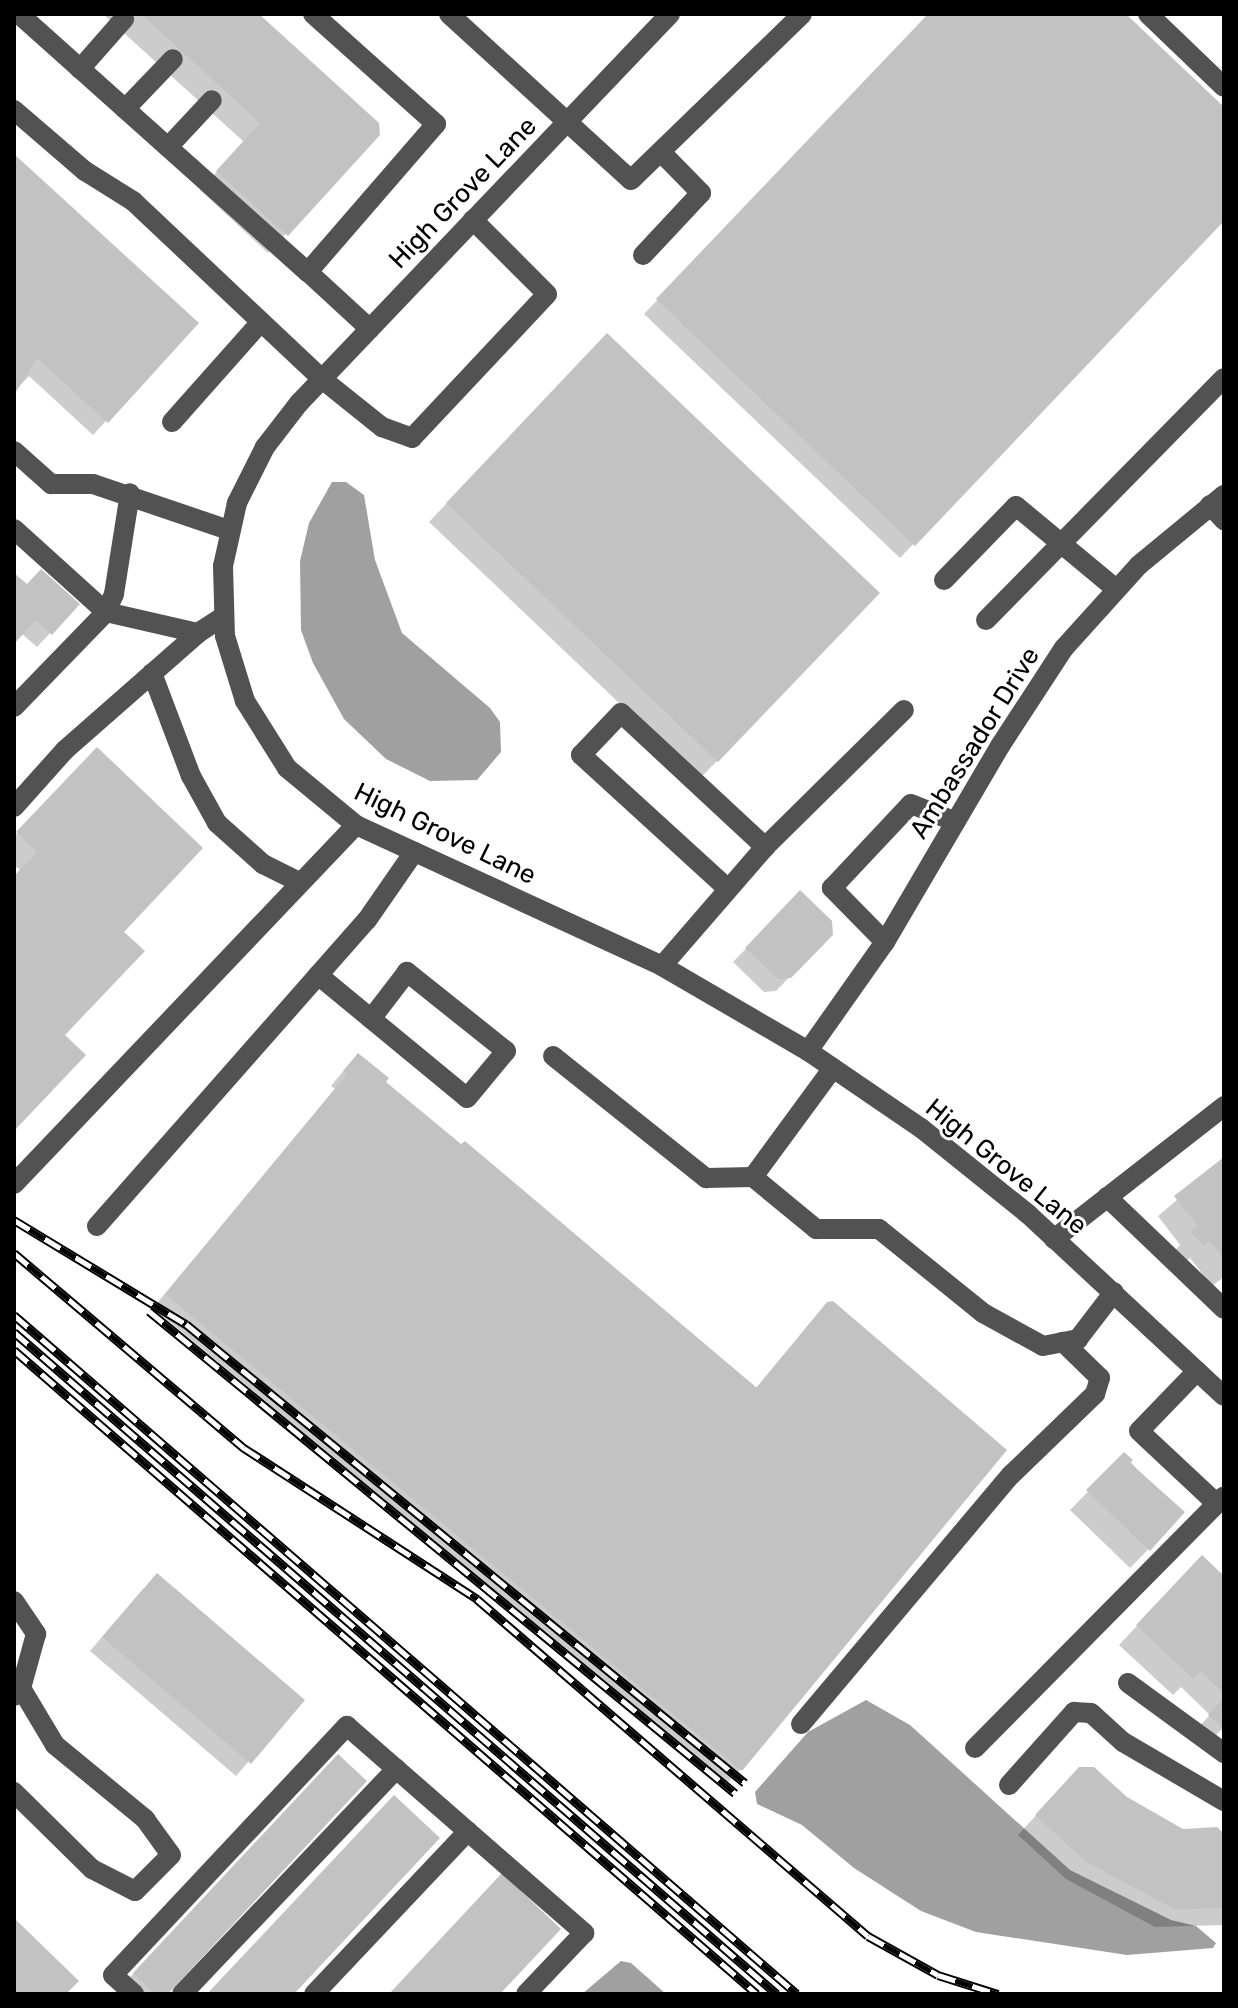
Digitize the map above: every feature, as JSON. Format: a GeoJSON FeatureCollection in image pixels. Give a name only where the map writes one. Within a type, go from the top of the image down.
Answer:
{"type":"FeatureCollection","features":[{"type":"Feature","properties":{"kind":"street"},"geometry":{"type":"LineString","coordinates":[[308,272],[436,124],[313,14]]}},
{"type":"Feature","properties":{"kind":"street"},"geometry":{"type":"LineString","coordinates":[[449,14],[631,180],[802,14]]}},
{"type":"Feature","properties":{"kind":"street","name":"High Grove Lane"},"geometry":{"type":"LineString","coordinates":[[670,14],[322,379],[265,447],[229,530],[223,617],[232,667],[261,732],[309,791],[356,825],[662,966],[808,1051],[921,1128],[1114,1292],[1224,1396]]}},
{"type":"Feature","properties":{"kind":"street"},"geometry":{"type":"LineString","coordinates":[[1148,14],[1224,87]]}},
{"type":"Feature","properties":{"kind":"street"},"geometry":{"type":"LineString","coordinates":[[30,17],[80,69],[370,329]]}},
{"type":"Feature","properties":{"kind":"street"},"geometry":{"type":"LineString","coordinates":[[80,69],[124,19]]}},
{"type":"Feature","properties":{"kind":"street"},"geometry":{"type":"LineString","coordinates":[[125,109],[173,59]]}},
{"type":"Feature","properties":{"kind":"street"},"geometry":{"type":"LineString","coordinates":[[168,147],[212,100]]}},
{"type":"Feature","properties":{"kind":"street"},"geometry":{"type":"LineString","coordinates":[[14,110],[85,171],[133,201],[322,379],[382,427],[412,438],[547,294],[473,220]]}},
{"type":"Feature","properties":{"kind":"street"},"geometry":{"type":"LineString","coordinates":[[643,255],[701,193],[661,152]]}},
{"type":"Feature","properties":{"kind":"street"},"geometry":{"type":"LineString","coordinates":[[172,422],[260,323]]}},
{"type":"Feature","properties":{"kind":"street"},"geometry":{"type":"LineString","coordinates":[[986,620],[1224,378]]}},
{"type":"Feature","properties":{"kind":"street"},"geometry":{"type":"LineString","coordinates":[[14,451],[51,484],[93,484],[130,493],[229,530]]}},
{"type":"Feature","properties":{"kind":"street"},"geometry":{"type":"LineString","coordinates":[[14,707],[106,612],[114,594],[130,493]]}},
{"type":"Feature","properties":{"kind":"street"},"geometry":{"type":"LineString","coordinates":[[944,580],[1016,506],[1116,589]]}},
{"type":"Feature","properties":{"kind":"street","name":"Ambassador Drive"},"geometry":{"type":"LineString","coordinates":[[808,1051],[885,942],[1064,648],[1116,589],[1219,506]]}},
{"type":"Feature","properties":{"kind":"street"},"geometry":{"type":"LineString","coordinates":[[14,529],[106,612],[198,633]]}},
{"type":"Feature","properties":{"kind":"street"},"geometry":{"type":"LineString","coordinates":[[14,807],[65,750],[198,633],[223,617]]}},
{"type":"Feature","properties":{"kind":"street"},"geometry":{"type":"LineString","coordinates":[[152,673],[191,776],[217,823],[263,864],[301,883]]}},
{"type":"Feature","properties":{"kind":"street"},"geometry":{"type":"LineString","coordinates":[[662,966],[765,847],[904,710]]}},
{"type":"Feature","properties":{"kind":"street"},"geometry":{"type":"LineString","coordinates":[[728,889],[581,755],[621,713],[765,847]]}},
{"type":"Feature","properties":{"kind":"street"},"geometry":{"type":"LineString","coordinates":[[885,942],[832,888],[911,804],[956,822]]}},
{"type":"Feature","properties":{"kind":"street"},"geometry":{"type":"LineString","coordinates":[[14,1184],[356,825]]}},
{"type":"Feature","properties":{"kind":"street"},"geometry":{"type":"LineString","coordinates":[[97,1226],[367,920],[414,852]]}},
{"type":"Feature","properties":{"kind":"street"},"geometry":{"type":"LineString","coordinates":[[318,975],[371,1019],[467,1098],[506,1051],[407,972],[371,1019]]}},
{"type":"Feature","properties":{"kind":"street"},"geometry":{"type":"LineString","coordinates":[[553,1056],[706,1178],[753,1177],[816,1229],[879,1229],[983,1313],[1043,1346],[1078,1339],[1114,1292]]}},
{"type":"Feature","properties":{"kind":"street"},"geometry":{"type":"LineString","coordinates":[[753,1177],[833,1068]]}},
{"type":"Feature","properties":{"kind":"street"},"geometry":{"type":"LineString","coordinates":[[1054,1239],[1224,1106]]}},
{"type":"Feature","properties":{"kind":"street"},"geometry":{"type":"LineString","coordinates":[[1107,1197],[1224,1309]]}},
{"type":"Feature","properties":{"kind":"street"},"geometry":{"type":"LineString","coordinates":[[801,1724],[1011,1475],[1095,1394],[1100,1378],[1063,1342]]}},
{"type":"Feature","properties":{"kind":"street"},"geometry":{"type":"LineString","coordinates":[[975,1748],[1220,1500],[1139,1431],[1197,1371]]}},
{"type":"Feature","properties":{"kind":"street"},"geometry":{"type":"LineString","coordinates":[[14,1601],[36,1634],[18,1692],[55,1745],[145,1819],[171,1855],[135,1891],[92,1869],[14,1792]]}},
{"type":"Feature","properties":{"kind":"street"},"geometry":{"type":"LineString","coordinates":[[1128,1683],[1224,1753]]}},
{"type":"Feature","properties":{"kind":"street"},"geometry":{"type":"LineString","coordinates":[[1009,1785],[1074,1712],[1091,1713],[1123,1742],[1223,1800]]}},
{"type":"Feature","properties":{"kind":"street"},"geometry":{"type":"LineString","coordinates":[[134,1994],[113,1975],[347,1726],[584,1933],[526,1994]]}},
{"type":"Feature","properties":{"kind":"street"},"geometry":{"type":"LineString","coordinates":[[182,1994],[396,1769]]}},
{"type":"Feature","properties":{"kind":"street"},"geometry":{"type":"LineString","coordinates":[[314,1994],[468,1831]]}},
{"type":"Feature","properties":{"kind":"shaded area"},"geometry":{"type":"Polygon","coordinates":[[[332,482],[346,482],[364,495],[375,560],[402,633],[490,708],[500,722],[501,752],[477,780],[430,781],[386,759],[344,719],[313,663],[301,630],[300,561],[309,523],[332,482]]]}},
{"type":"Feature","properties":{"kind":"shaded area"},"geometry":{"type":"Polygon","coordinates":[[[866,1700],[910,1725],[1070,1870],[1171,1920],[1196,1926],[1216,1943],[1213,1948],[1127,1955],[976,1932],[921,1911],[854,1868],[802,1825],[757,1804],[755,1792],[808,1732],[866,1700]]]}},
{"type":"Feature","properties":{"kind":"shaded area"},"geometry":{"type":"Polygon","coordinates":[[[621,1961],[631,1963],[666,1994],[582,1994],[621,1961]]]}},
{"type":"Feature","properties":{"kind":"building"},"geometry":{"type":"Polygon","coordinates":[[[141,14],[259,14],[379,123],[380,135],[288,236],[216,171],[260,123],[141,14]]]}},
{"type":"Feature","properties":{"kind":"building"},"geometry":{"type":"Polygon","coordinates":[[[928,14],[1126,14],[1224,107],[1224,221],[915,546],[656,299],[928,14]]]}},
{"type":"Feature","properties":{"kind":"building"},"geometry":{"type":"Polygon","coordinates":[[[14,154],[199,323],[108,423],[37,358],[14,395],[14,154]]]}},
{"type":"Feature","properties":{"kind":"building"},"geometry":{"type":"Polygon","coordinates":[[[607,333],[880,593],[718,762],[446,503],[607,333]]]}},
{"type":"Feature","properties":{"kind":"building"},"geometry":{"type":"Polygon","coordinates":[[[41,569],[80,604],[52,635],[36,620],[14,644],[14,573],[27,584],[41,569]]]}},
{"type":"Feature","properties":{"kind":"building"},"geometry":{"type":"Polygon","coordinates":[[[97,747],[203,848],[124,932],[145,951],[65,1035],[86,1055],[14,1131],[14,876],[37,852],[16,832],[97,747]]]}},
{"type":"Feature","properties":{"kind":"building"},"geometry":{"type":"Polygon","coordinates":[[[800,890],[832,921],[833,935],[791,978],[778,979],[745,948],[800,890]]]}},
{"type":"Feature","properties":{"kind":"building"},"geometry":{"type":"Polygon","coordinates":[[[358,1053],[389,1078],[386,1082],[461,1144],[465,1141],[757,1388],[827,1302],[833,1301],[1007,1450],[742,1771],[165,1294],[347,1074],[343,1071],[358,1053]]]}},
{"type":"Feature","properties":{"kind":"building"},"geometry":{"type":"Polygon","coordinates":[[[1224,1157],[1224,1259],[1209,1241],[1205,1246],[1190,1232],[1197,1225],[1174,1196],[1224,1157]]]}},
{"type":"Feature","properties":{"kind":"building"},"geometry":{"type":"Polygon","coordinates":[[[1124,1452],[1133,1460],[1130,1463],[1185,1512],[1150,1551],[1086,1490],[1124,1452]]]}},
{"type":"Feature","properties":{"kind":"building"},"geometry":{"type":"Polygon","coordinates":[[[1202,1555],[1224,1576],[1224,1693],[1200,1671],[1193,1679],[1136,1625],[1202,1555]]]}},
{"type":"Feature","properties":{"kind":"building"},"geometry":{"type":"Polygon","coordinates":[[[157,1573],[305,1700],[251,1764],[102,1637],[157,1573]]]}},
{"type":"Feature","properties":{"kind":"building"},"geometry":{"type":"Polygon","coordinates":[[[1224,1698],[1224,1730],[1208,1715],[1224,1698]]]}},
{"type":"Feature","properties":{"kind":"building"},"geometry":{"type":"Polygon","coordinates":[[[338,1754],[367,1781],[168,1994],[155,1994],[133,1973],[338,1754]]]}},
{"type":"Feature","properties":{"kind":"building"},"geometry":{"type":"Polygon","coordinates":[[[1079,1767],[1094,1767],[1127,1797],[1183,1829],[1217,1827],[1224,1834],[1224,1908],[1174,1909],[1085,1861],[1035,1815],[1079,1767]]]}},
{"type":"Feature","properties":{"kind":"building"},"geometry":{"type":"Polygon","coordinates":[[[394,1795],[440,1838],[294,1994],[207,1994],[394,1795]]]}},
{"type":"Feature","properties":{"kind":"building"},"geometry":{"type":"Polygon","coordinates":[[[502,1873],[561,1929],[500,1994],[389,1994],[502,1873]]]}},
{"type":"Feature","properties":{"kind":"building"},"geometry":{"type":"Polygon","coordinates":[[[14,1918],[79,1981],[66,1994],[14,1994],[14,1918]]]}},
{"type":"Feature","properties":{"kind":"railway"},"geometry":{"type":"LineString","coordinates":[[14,1220],[186,1324],[745,1783]]}},
{"type":"Feature","properties":{"kind":"railway"},"geometry":{"type":"LineString","coordinates":[[14,1253],[244,1448],[477,1599],[868,1936],[938,1975],[998,1994]]}},
{"type":"Feature","properties":{"kind":"railway"},"geometry":{"type":"LineString","coordinates":[[149,1311],[735,1793]]}},
{"type":"Feature","properties":{"kind":"railway"},"geometry":{"type":"LineString","coordinates":[[14,1315],[797,1994]]}},
{"type":"Feature","properties":{"kind":"railway"},"geometry":{"type":"LineString","coordinates":[[14,1332],[777,1994]]}},
{"type":"Feature","properties":{"kind":"railway"},"geometry":{"type":"LineString","coordinates":[[14,1350],[757,1994]]}}]}
